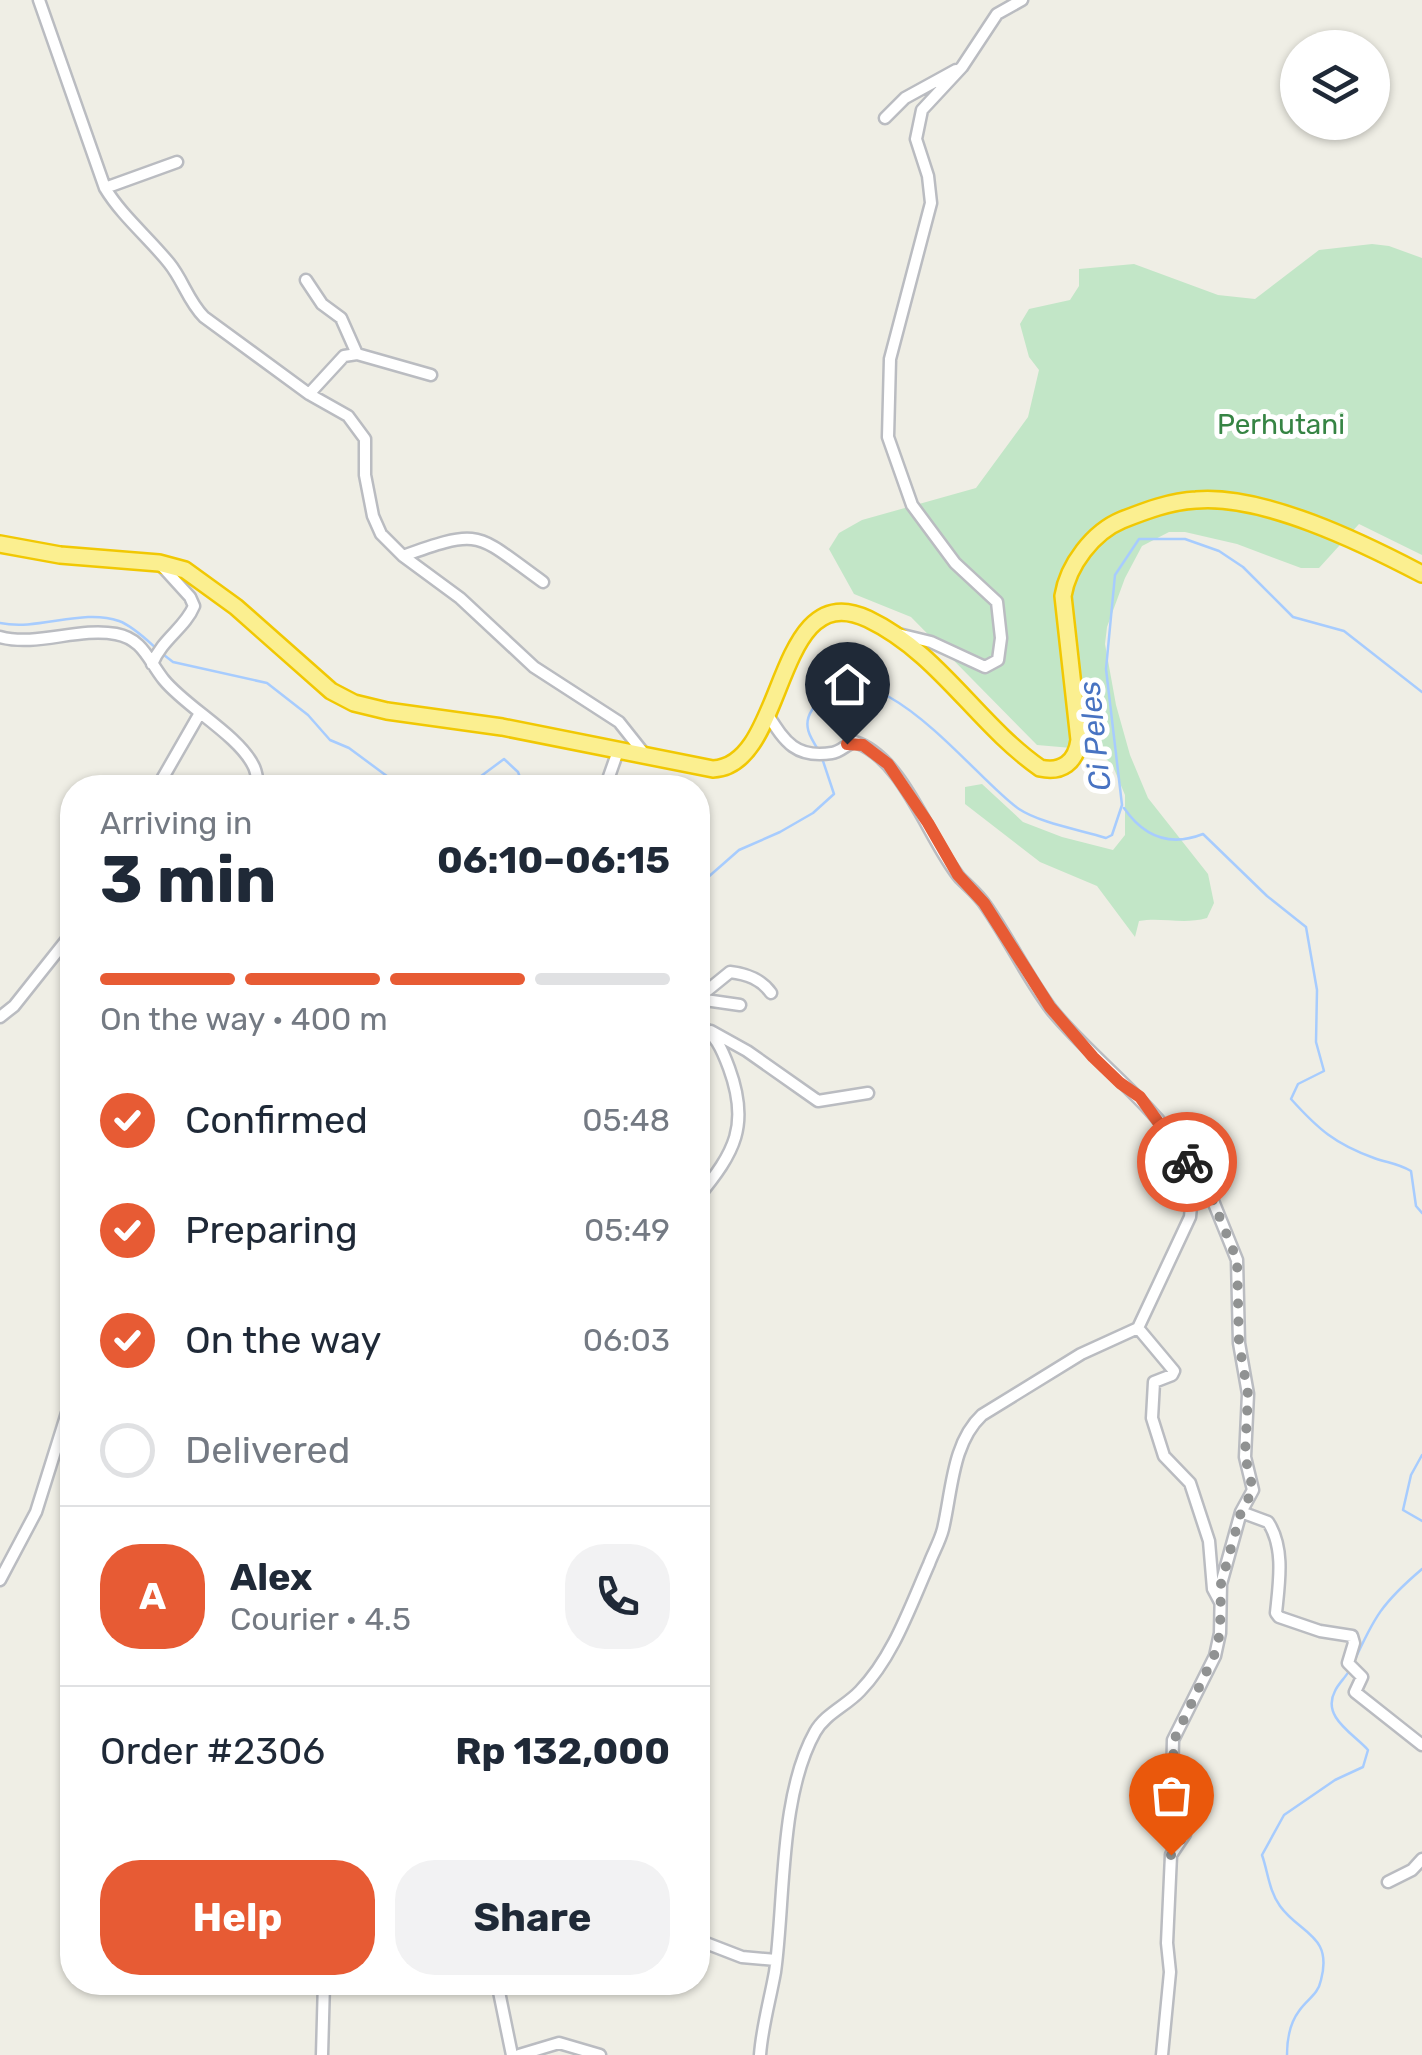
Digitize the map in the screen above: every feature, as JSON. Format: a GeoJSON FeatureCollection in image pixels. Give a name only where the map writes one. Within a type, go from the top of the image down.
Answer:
{"type":"FeatureCollection","features":[{"type":"Feature","properties":{"kind":"highway"},"geometry":{"type":"LineString","coordinates":[[0,544],[60,555],[159,563],[186,570],[208,584],[330,691],[354,703],[713,769],[731,766],[751,749],[776,687],[802,639],[823,617],[841,611],[891,633],[934,665],[1024,757],[1040,768],[1056,769],[1073,759],[1079,740],[1064,589],[1073,568],[1094,538],[1109,526],[1179,502],[1231,502],[1316,525],[1422,574]]}},
{"type":"Feature","properties":{"kind":"street"},"geometry":{"type":"LineString","coordinates":[[39,0],[105,188],[182,280],[192,306],[308,394],[348,416],[362,432],[367,452],[365,475],[381,534],[402,556],[460,598],[534,668],[620,722],[647,757]]}},
{"type":"Feature","properties":{"kind":"street"},"geometry":{"type":"LineString","coordinates":[[891,633],[921,638],[985,667],[998,660],[1001,638],[997,602],[955,563],[912,504],[888,438],[890,358],[931,203],[928,176],[916,139],[920,119],[926,106],[962,67],[997,14],[1022,0]]}},
{"type":"Feature","properties":{"kind":"street"},"geometry":{"type":"LineString","coordinates":[[885,118],[905,98],[962,67]]}},
{"type":"Feature","properties":{"kind":"street"},"geometry":{"type":"LineString","coordinates":[[105,188],[178,162]]}},
{"type":"Feature","properties":{"kind":"street"},"geometry":{"type":"LineString","coordinates":[[306,280],[322,304],[341,318],[358,354]]}},
{"type":"Feature","properties":{"kind":"street"},"geometry":{"type":"LineString","coordinates":[[308,394],[344,356],[358,354],[431,375]]}},
{"type":"Feature","properties":{"kind":"street"},"geometry":{"type":"LineString","coordinates":[[402,556],[452,538],[480,538],[543,582]]}},
{"type":"Feature","properties":{"kind":"street"},"geometry":{"type":"LineString","coordinates":[[156,656],[192,614],[194,606],[159,563]]}},
{"type":"Feature","properties":{"kind":"street"},"geometry":{"type":"LineString","coordinates":[[0,637],[41,638],[92,632],[133,639],[156,656],[167,684],[253,764],[256,775]]}},
{"type":"Feature","properties":{"kind":"street"},"geometry":{"type":"LineString","coordinates":[[766,712],[785,743],[803,751],[833,753],[854,742],[888,764],[958,875],[984,903],[1050,1007],[1093,1057],[1140,1097],[1209,1191],[1237,1263],[1239,1343],[1248,1394],[1245,1456],[1253,1490],[1241,1512],[1221,1584],[1220,1633],[1214,1656],[1174,1740],[1172,1783],[1186,1818],[1185,1834],[1171,1855],[1166,1943],[1170,1972],[1162,2055]]}},
{"type":"Feature","properties":{"kind":"street"},"geometry":{"type":"LineString","coordinates":[[164,775],[200,713]]}},
{"type":"Feature","properties":{"kind":"street"},"geometry":{"type":"LineString","coordinates":[[607,775],[612,750],[637,740]]}},
{"type":"Feature","properties":{"kind":"street"},"geometry":{"type":"LineString","coordinates":[[0,1017],[14,1006],[60,948]]}},
{"type":"Feature","properties":{"kind":"street"},"geometry":{"type":"LineString","coordinates":[[710,988],[730,972],[747,974],[771,993]]}},
{"type":"Feature","properties":{"kind":"street"},"geometry":{"type":"LineString","coordinates":[[710,1000],[740,1006]]}},
{"type":"Feature","properties":{"kind":"street"},"geometry":{"type":"LineString","coordinates":[[710,1030],[818,1101],[868,1093]]}},
{"type":"Feature","properties":{"kind":"street"},"geometry":{"type":"LineString","coordinates":[[710,1030],[732,1077],[740,1106],[740,1124],[729,1155],[710,1181]]}},
{"type":"Feature","properties":{"kind":"street"},"geometry":{"type":"LineString","coordinates":[[760,2055],[800,1770],[822,1722],[861,1690],[896,1639],[942,1532],[954,1474],[970,1426],[1081,1354],[1138,1328],[1190,1217],[1194,1175]]}},
{"type":"Feature","properties":{"kind":"street"},"geometry":{"type":"LineString","coordinates":[[1138,1328],[1174,1371],[1154,1384],[1152,1418],[1164,1456],[1190,1483],[1209,1541],[1213,1589],[1220,1603]]}},
{"type":"Feature","properties":{"kind":"street"},"geometry":{"type":"LineString","coordinates":[[0,1580],[36,1512],[60,1435]]}},
{"type":"Feature","properties":{"kind":"street"},"geometry":{"type":"LineString","coordinates":[[1241,1512],[1268,1522],[1277,1538],[1276,1613],[1284,1621],[1352,1636],[1352,1667],[1362,1677],[1355,1692],[1422,1744]]}},
{"type":"Feature","properties":{"kind":"street"},"geometry":{"type":"LineString","coordinates":[[1388,1882],[1412,1870],[1422,1858]]}},
{"type":"Feature","properties":{"kind":"street"},"geometry":{"type":"LineString","coordinates":[[710,1944],[742,1956],[776,1960]]}},
{"type":"Feature","properties":{"kind":"street"},"geometry":{"type":"LineString","coordinates":[[322,2055],[324,1995]]}},
{"type":"Feature","properties":{"kind":"street"},"geometry":{"type":"LineString","coordinates":[[501,1995],[518,2055],[560,2043],[600,2055]]}},
{"type":"Feature","properties":{"kind":"green space","name":"Perhutani"},"geometry":{"type":"Polygon","coordinates":[[[1372,244],[1422,258],[1422,555],[1359,524],[1319,568],[1301,568],[1237,544],[1185,532],[1169,532],[1142,546],[1107,627],[1105,644],[1116,705],[1130,755],[1148,798],[1208,874],[1214,903],[1207,918],[1139,921],[1135,937],[1097,886],[1040,862],[965,804],[965,787],[982,784],[1023,822],[1113,850],[1125,835],[1125,795],[1112,764],[1095,750],[1037,745],[911,617],[854,594],[829,549],[839,533],[862,520],[976,488],[1028,417],[1039,370],[1029,357],[1020,324],[1029,309],[1070,300],[1079,286],[1079,269],[1134,264],[1218,295],[1255,299],[1319,250],[1372,244]]]}},
{"type":"Feature","properties":{"kind":"waterway","name":"Ci Peles"},"geometry":{"type":"LineString","coordinates":[[819,751],[807,726],[812,710],[834,689],[860,686],[889,697],[919,717],[1019,809],[1061,826],[1106,838],[1112,835],[1122,805],[1106,669],[1115,575],[1139,539],[1185,539],[1219,551],[1243,567],[1293,617],[1344,631],[1422,692]]}},
{"type":"Feature","properties":{"kind":"waterway","name":"Ci Peles"},"geometry":{"type":"LineString","coordinates":[[0,623],[105,618],[130,626],[158,650]]}},
{"type":"Feature","properties":{"kind":"waterway","name":"Ci Peles"},"geometry":{"type":"LineString","coordinates":[[164,655],[173,662],[267,683],[308,715],[330,740],[349,748],[385,775]]}},
{"type":"Feature","properties":{"kind":"waterway","name":"Ci Peles"},"geometry":{"type":"LineString","coordinates":[[710,875],[739,850],[813,813],[834,794],[822,758]]}},
{"type":"Feature","properties":{"kind":"waterway","name":"Ci Peles"},"geometry":{"type":"LineString","coordinates":[[482,775],[504,759],[519,775]]}},
{"type":"Feature","properties":{"kind":"waterway"},"geometry":{"type":"LineString","coordinates":[[1124,808],[1140,826],[1159,837],[1180,840],[1203,834],[1267,896],[1306,927],[1317,990],[1316,1042],[1324,1071],[1298,1084],[1291,1099],[1338,1141],[1411,1171],[1416,1206],[1422,1213]]}},
{"type":"Feature","properties":{"kind":"waterway"},"geometry":{"type":"LineString","coordinates":[[1422,1455],[1411,1475],[1403,1510],[1422,1521]]}},
{"type":"Feature","properties":{"kind":"waterway"},"geometry":{"type":"LineString","coordinates":[[1353,1664],[1380,1612],[1422,1569]]}},
{"type":"Feature","properties":{"kind":"waterway"},"geometry":{"type":"LineString","coordinates":[[1287,2055],[1293,2021],[1320,1985],[1324,1965],[1319,1944],[1276,1900],[1262,1855],[1284,1815],[1335,1780],[1363,1767],[1368,1750],[1341,1724],[1332,1709],[1335,1691],[1349,1671]]}},
{"type":"Feature","properties":{"kind":"way so far"},"geometry":{"type":"LineString","coordinates":[[1171,1855],[1185,1834],[1186,1818],[1172,1783],[1174,1740],[1214,1656],[1220,1633],[1221,1584],[1241,1512],[1253,1490],[1245,1456],[1248,1385],[1239,1343],[1237,1260],[1209,1191],[1187,1162]]}},
{"type":"Feature","properties":{"kind":"route"},"geometry":{"type":"LineString","coordinates":[[847,744],[863,745],[888,764],[958,875],[984,903],[1050,1007],[1093,1057],[1140,1097],[1187,1162]]}}]}
